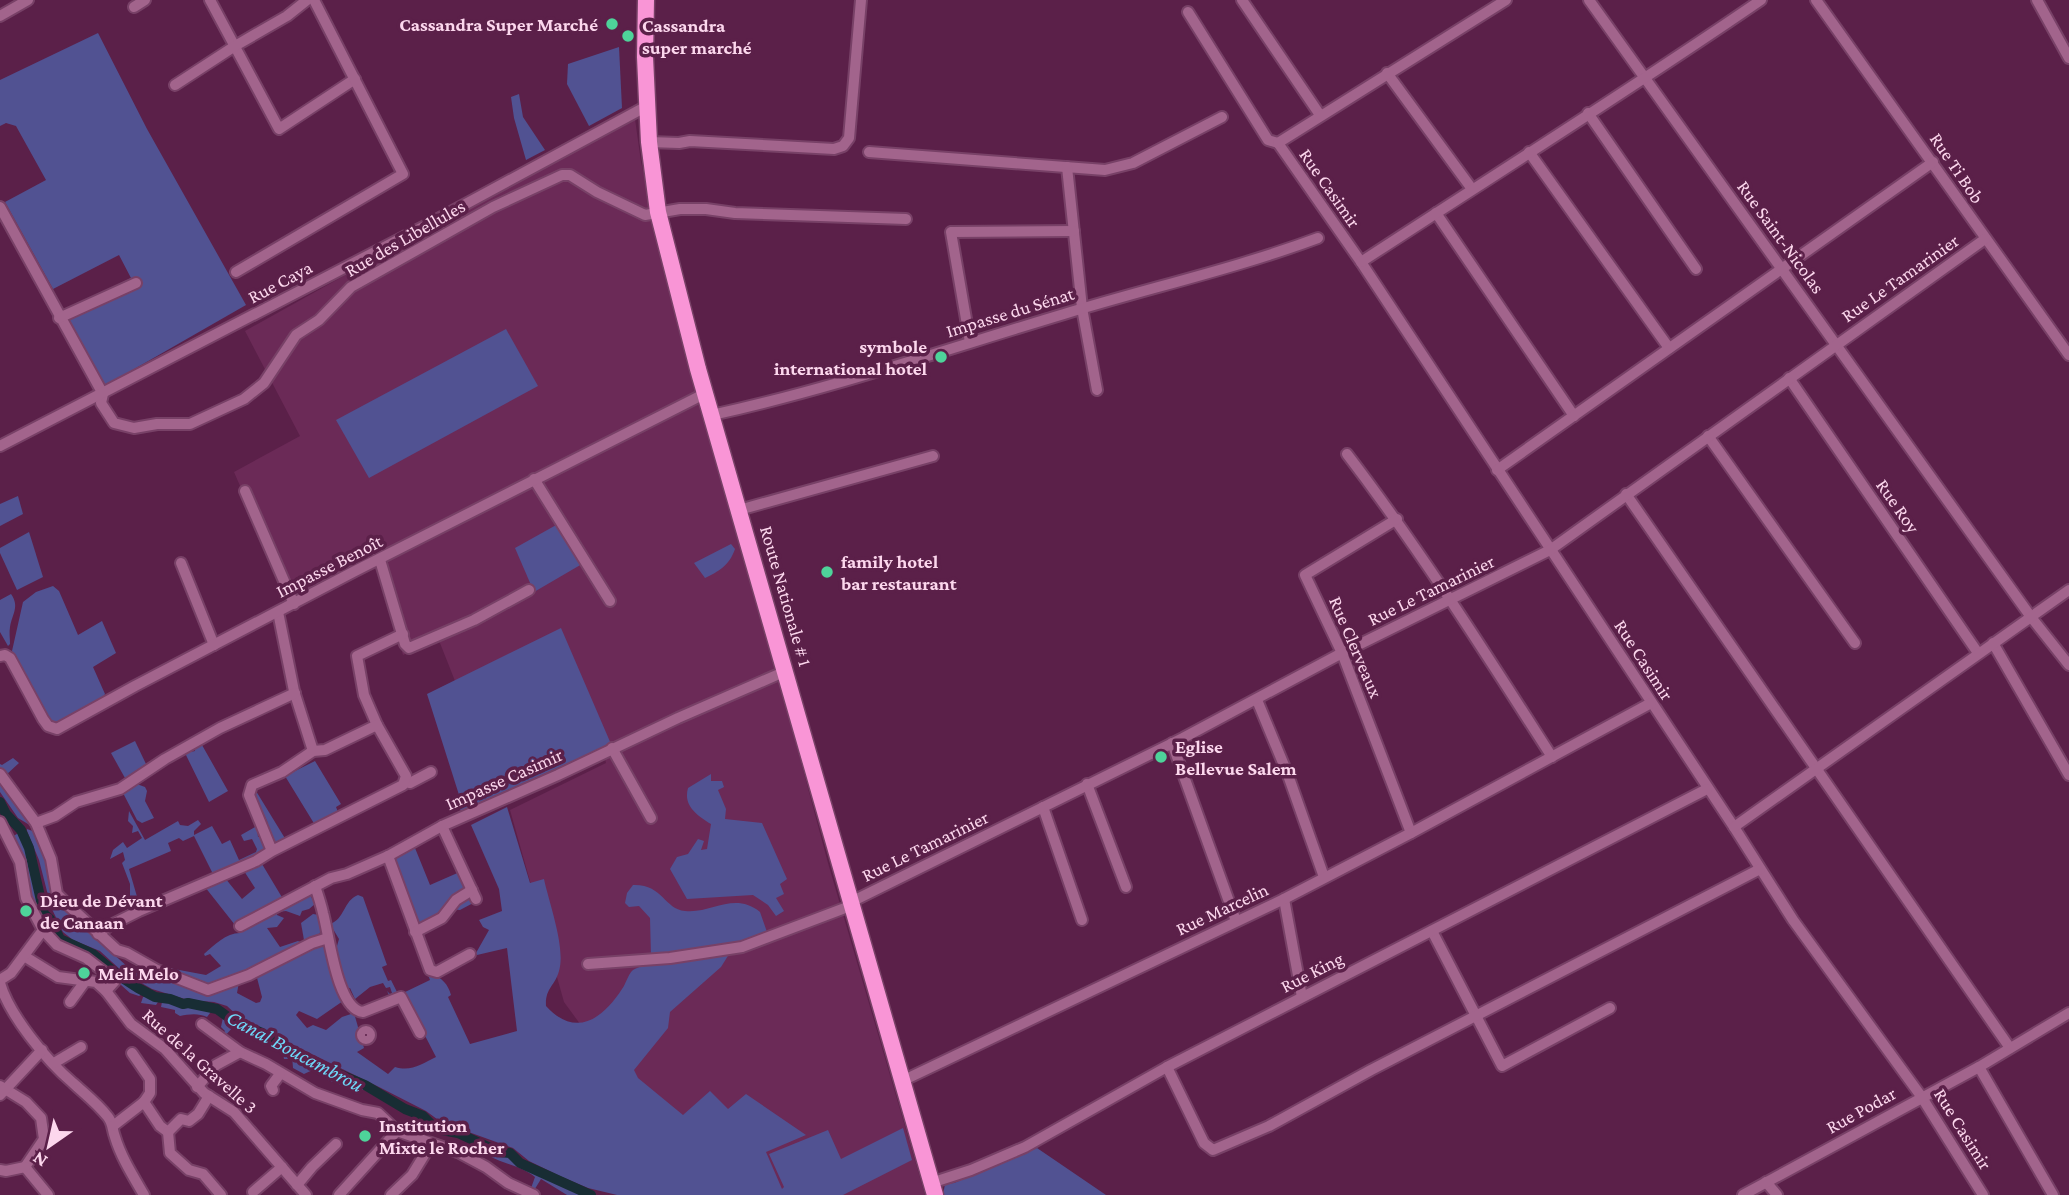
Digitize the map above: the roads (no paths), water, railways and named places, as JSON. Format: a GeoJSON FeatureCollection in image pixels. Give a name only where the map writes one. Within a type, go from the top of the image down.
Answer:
{"type":"FeatureCollection","features":[{"type":"Feature","properties":{"kind":"main road","name":"Route Nationale # 1"},"geometry":{"type":"LineString","coordinates":[[646,0],[649,142],[658,212],[712,415],[933,1189]]}},
{"type":"Feature","properties":{"kind":"street"},"geometry":{"type":"LineString","coordinates":[[0,16],[28,0]]}},
{"type":"Feature","properties":{"kind":"street"},"geometry":{"type":"LineString","coordinates":[[134,7],[145,0]]}},
{"type":"Feature","properties":{"kind":"street"},"geometry":{"type":"LineString","coordinates":[[210,0],[279,129],[355,79]]}},
{"type":"Feature","properties":{"kind":"street"},"geometry":{"type":"LineString","coordinates":[[175,85],[287,16],[307,0]]}},
{"type":"Feature","properties":{"kind":"street"},"geometry":{"type":"LineString","coordinates":[[236,272],[402,176],[403,171],[314,0]]}},
{"type":"Feature","properties":{"kind":"street"},"geometry":{"type":"LineString","coordinates":[[649,142],[690,141],[834,149],[843,146],[849,138],[861,0]]}},
{"type":"Feature","properties":{"kind":"street"},"geometry":{"type":"LineString","coordinates":[[1242,0],[1320,115]]}},
{"type":"Feature","properties":{"kind":"street"},"geometry":{"type":"LineString","coordinates":[[1278,144],[1506,0]]}},
{"type":"Feature","properties":{"kind":"street","name":"Rue Saint-Nicolas"},"geometry":{"type":"LineString","coordinates":[[1590,0],[2031,617],[2069,664]]}},
{"type":"Feature","properties":{"kind":"street"},"geometry":{"type":"LineString","coordinates":[[1361,262],[1588,113],[1645,79],[1761,0]]}},
{"type":"Feature","properties":{"kind":"street","name":"Rue Ti Bob"},"geometry":{"type":"LineString","coordinates":[[1817,0],[1933,162],[1984,239],[2069,355]]}},
{"type":"Feature","properties":{"kind":"street"},"geometry":{"type":"LineString","coordinates":[[2037,0],[2069,58]]}},
{"type":"Feature","properties":{"kind":"street","name":"Rue Casimir"},"geometry":{"type":"LineString","coordinates":[[1188,12],[1268,140],[1278,144],[1361,262],[1793,920],[1921,1096],[1983,1195]]}},
{"type":"Feature","properties":{"kind":"street"},"geometry":{"type":"LineString","coordinates":[[1387,73],[1472,189]]}},
{"type":"Feature","properties":{"kind":"street","name":"Rue Caya"},"geometry":{"type":"LineString","coordinates":[[0,446],[460,207],[647,106]]}},
{"type":"Feature","properties":{"kind":"street"},"geometry":{"type":"LineString","coordinates":[[1588,113],[1696,269]]}},
{"type":"Feature","properties":{"kind":"street"},"geometry":{"type":"LineString","coordinates":[[869,152],[1105,170],[1133,163],[1222,117]]}},
{"type":"Feature","properties":{"kind":"street"},"geometry":{"type":"LineString","coordinates":[[1530,152],[1670,348]]}},
{"type":"Feature","properties":{"kind":"street"},"geometry":{"type":"LineString","coordinates":[[1497,470],[1933,162]]}},
{"type":"Feature","properties":{"kind":"street"},"geometry":{"type":"LineString","coordinates":[[1067,167],[1082,308],[1097,390]]}},
{"type":"Feature","properties":{"kind":"street","name":"Rue des Libellules"},"geometry":{"type":"LineString","coordinates":[[0,207],[103,394],[101,403],[114,422],[134,428],[157,424],[190,424],[244,399],[264,383],[296,335],[319,320],[351,287],[493,207],[562,175],[570,175],[597,192],[645,215],[658,212]]}},
{"type":"Feature","properties":{"kind":"street"},"geometry":{"type":"LineString","coordinates":[[658,212],[706,209],[735,213],[906,219]]}},
{"type":"Feature","properties":{"kind":"street"},"geometry":{"type":"LineString","coordinates":[[1436,213],[1574,416]]}},
{"type":"Feature","properties":{"kind":"street"},"geometry":{"type":"LineString","coordinates":[[970,342],[951,232],[1074,232]]}},
{"type":"Feature","properties":{"kind":"street","name":"Impasse du Sénat"},"geometry":{"type":"LineString","coordinates":[[712,415],[766,403],[1082,308],[1279,253],[1318,238]]}},
{"type":"Feature","properties":{"kind":"street","name":"Rue Le Tamarinier"},"geometry":{"type":"LineString","coordinates":[[588,964],[670,958],[742,947],[845,908],[851,902],[1172,743],[1342,653],[1550,550],[1984,239]]}},
{"type":"Feature","properties":{"kind":"street"},"geometry":{"type":"LineString","coordinates":[[60,318],[136,282]]}},
{"type":"Feature","properties":{"kind":"street","name":"Rue Roy"},"geometry":{"type":"LineString","coordinates":[[1789,378],[1978,653]]}},
{"type":"Feature","properties":{"kind":"street","name":"Impasse Benoît"},"geometry":{"type":"LineString","coordinates":[[0,656],[5,655],[10,659],[43,719],[48,726],[57,729],[355,571],[706,393]]}},
{"type":"Feature","properties":{"kind":"street"},"geometry":{"type":"LineString","coordinates":[[1708,436],[1856,643]]}},
{"type":"Feature","properties":{"kind":"street"},"geometry":{"type":"LineString","coordinates":[[1347,454],[1397,519],[1452,599],[1552,757]]}},
{"type":"Feature","properties":{"kind":"street"},"geometry":{"type":"LineString","coordinates":[[739,510],[933,456]]}},
{"type":"Feature","properties":{"kind":"street"},"geometry":{"type":"LineString","coordinates":[[534,479],[610,601]]}},
{"type":"Feature","properties":{"kind":"street"},"geometry":{"type":"LineString","coordinates":[[245,491],[294,604]]}},
{"type":"Feature","properties":{"kind":"street"},"geometry":{"type":"LineString","coordinates":[[1626,494],[2010,1048]]}},
{"type":"Feature","properties":{"kind":"street","name":"Rue Clerveaux"},"geometry":{"type":"LineString","coordinates":[[1397,519],[1305,575],[1342,653],[1411,833]]}},
{"type":"Feature","properties":{"kind":"street"},"geometry":{"type":"LineString","coordinates":[[380,560],[407,647],[412,648],[474,620],[529,590]]}},
{"type":"Feature","properties":{"kind":"street"},"geometry":{"type":"LineString","coordinates":[[181,563],[214,645]]}},
{"type":"Feature","properties":{"kind":"street"},"geometry":{"type":"LineString","coordinates":[[1734,827],[2069,590]]}},
{"type":"Feature","properties":{"kind":"street"},"geometry":{"type":"LineString","coordinates":[[278,612],[295,693],[313,751]]}},
{"type":"Feature","properties":{"kind":"street"},"geometry":{"type":"LineString","coordinates":[[98,934],[139,911],[256,861],[404,785],[406,776],[377,725],[364,695],[357,656],[403,634]]}},
{"type":"Feature","properties":{"kind":"street"},"geometry":{"type":"LineString","coordinates":[[1993,643],[2069,775]]}},
{"type":"Feature","properties":{"kind":"street","name":"Impasse Casimir"},"geometry":{"type":"LineString","coordinates":[[240,926],[315,886],[388,856],[442,826],[786,671]]}},
{"type":"Feature","properties":{"kind":"street"},"geometry":{"type":"LineString","coordinates":[[36,823],[55,816],[76,802],[120,789],[165,759],[220,728],[295,693]]}},
{"type":"Feature","properties":{"kind":"street"},"geometry":{"type":"LineString","coordinates":[[1257,700],[1288,775],[1324,877]]}},
{"type":"Feature","properties":{"kind":"street","name":"Rue Marcelin"},"geometry":{"type":"LineString","coordinates":[[902,1081],[1284,899],[1651,703]]}},
{"type":"Feature","properties":{"kind":"street"},"geometry":{"type":"LineString","coordinates":[[272,851],[249,795],[254,783],[282,772],[313,751],[325,750],[377,725]]}},
{"type":"Feature","properties":{"kind":"street"},"geometry":{"type":"LineString","coordinates":[[1172,743],[1236,921]]}},
{"type":"Feature","properties":{"kind":"street"},"geometry":{"type":"LineString","coordinates":[[612,748],[651,818]]}},
{"type":"Feature","properties":{"kind":"street"},"geometry":{"type":"LineString","coordinates":[[405,782],[410,783],[430,772]]}},
{"type":"Feature","properties":{"kind":"street"},"geometry":{"type":"LineString","coordinates":[[0,774],[36,823],[51,859],[57,894],[117,950],[157,970],[208,990],[249,975],[312,943],[328,938]]}},
{"type":"Feature","properties":{"kind":"street"},"geometry":{"type":"LineString","coordinates":[[1087,783],[1126,887]]}},
{"type":"Feature","properties":{"kind":"street","name":"Rue King"},"geometry":{"type":"LineString","coordinates":[[933,1189],[1025,1147],[1167,1067],[1707,789]]}},
{"type":"Feature","properties":{"kind":"street"},"geometry":{"type":"LineString","coordinates":[[1043,807],[1082,920]]}},
{"type":"Feature","properties":{"kind":"street"},"geometry":{"type":"LineString","coordinates":[[0,822],[20,862],[26,898],[43,930],[57,945],[86,958],[112,978],[114,981],[106,991]]}},
{"type":"Feature","properties":{"kind":"street"},"geometry":{"type":"LineString","coordinates":[[415,932],[442,918],[456,901],[474,895],[442,826]]}},
{"type":"Feature","properties":{"kind":"street"},"geometry":{"type":"LineString","coordinates":[[0,849],[12,844]]}},
{"type":"Feature","properties":{"kind":"street"},"geometry":{"type":"LineString","coordinates":[[388,856],[432,972],[470,954]]}},
{"type":"Feature","properties":{"kind":"street"},"geometry":{"type":"LineString","coordinates":[[1167,1067],[1204,1143],[1213,1150],[1269,1126],[1371,1070],[1760,869]]}},
{"type":"Feature","properties":{"kind":"street"},"geometry":{"type":"LineString","coordinates":[[315,886],[343,992],[358,1012],[364,1032]]}},
{"type":"Feature","properties":{"kind":"street"},"geometry":{"type":"LineString","coordinates":[[1284,899],[1302,997]]}},
{"type":"Feature","properties":{"kind":"street"},"geometry":{"type":"LineString","coordinates":[[43,930],[11,973],[0,981],[18,1016],[42,1050],[111,1119],[114,1135],[144,1195]]}},
{"type":"Feature","properties":{"kind":"street"},"geometry":{"type":"LineString","coordinates":[[1432,931],[1502,1066],[1609,1008]]}},
{"type":"Feature","properties":{"kind":"street","name":"Rue de la Gravelle 3"},"geometry":{"type":"LineString","coordinates":[[24,956],[58,977],[96,982],[131,1024],[165,1049],[197,1087],[234,1112],[306,1195]]}},
{"type":"Feature","properties":{"kind":"street"},"geometry":{"type":"LineString","coordinates":[[70,1002],[86,980]]}},
{"type":"Feature","properties":{"kind":"street"},"geometry":{"type":"LineString","coordinates":[[358,1012],[401,997],[420,1033]]}},
{"type":"Feature","properties":{"kind":"street","name":"Rue Podar"},"geometry":{"type":"LineString","coordinates":[[1743,1195],[1921,1096],[1979,1067],[2069,1013]]}},
{"type":"Feature","properties":{"kind":"street"},"geometry":{"type":"LineString","coordinates":[[202,1024],[240,1052],[315,1093],[378,1113],[397,1131],[460,1153],[508,1183],[534,1195]]}},
{"type":"Feature","properties":{"kind":"street"},"geometry":{"type":"LineString","coordinates":[[54,1063],[81,1048]]}},
{"type":"Feature","properties":{"kind":"street"},"geometry":{"type":"LineString","coordinates":[[0,1170],[25,1167],[44,1139],[41,1118],[26,1102],[2,1090],[42,1050]]}},
{"type":"Feature","properties":{"kind":"street"},"geometry":{"type":"LineString","coordinates":[[197,1087],[216,1065],[240,1052]]}},
{"type":"Feature","properties":{"kind":"street"},"geometry":{"type":"LineString","coordinates":[[113,1126],[144,1102],[150,1093],[150,1079],[132,1053]]}},
{"type":"Feature","properties":{"kind":"street"},"geometry":{"type":"LineString","coordinates":[[1979,1067],[2053,1195]]}},
{"type":"Feature","properties":{"kind":"street"},"geometry":{"type":"LineString","coordinates":[[273,1090],[271,1086],[280,1074]]}},
{"type":"Feature","properties":{"kind":"street"},"geometry":{"type":"LineString","coordinates":[[168,1132],[181,1119],[190,1121],[196,1117],[209,1096]]}},
{"type":"Feature","properties":{"kind":"street"},"geometry":{"type":"LineString","coordinates":[[144,1102],[160,1126],[168,1132],[170,1153],[189,1170],[202,1174],[221,1195]]}},
{"type":"Feature","properties":{"kind":"street"},"geometry":{"type":"LineString","coordinates":[[339,1195],[397,1131]]}},
{"type":"Feature","properties":{"kind":"street"},"geometry":{"type":"LineString","coordinates":[[297,1185],[336,1144]]}},
{"type":"Feature","properties":{"kind":"street"},"geometry":{"type":"LineString","coordinates":[[391,1195],[412,1175],[431,1144]]}},
{"type":"Feature","properties":{"kind":"street"},"geometry":{"type":"LineString","coordinates":[[25,1167],[48,1195]]}},
{"type":"Feature","properties":{"kind":"street"},"geometry":{"type":"LineString","coordinates":[[253,1192],[282,1167]]}},
{"type":"Feature","properties":{"kind":"street"},"geometry":{"type":"LineString","coordinates":[[1766,1182],[1777,1195]]}},
{"type":"Feature","properties":{"kind":"waterway","name":"Canal Boucambrou"},"geometry":{"type":"LineString","coordinates":[[0,802],[6,814],[21,830],[29,848],[44,914],[50,919],[60,939],[93,954],[118,975],[155,997],[217,1009],[235,1022],[262,1033],[320,1066],[365,1085],[405,1109],[423,1116],[436,1129],[458,1133],[499,1152],[510,1153],[520,1163],[591,1195]]}},
{"type":"Feature","properties":{"kind":"place","name":"Cassandra Super Marché"},"geometry":{"type":"Point","coordinates":[612,24]}},
{"type":"Feature","properties":{"kind":"place","name":"Cassandra super marché"},"geometry":{"type":"Point","coordinates":[628,36]}},
{"type":"Feature","properties":{"kind":"place","name":"symbole international hotel"},"geometry":{"type":"Point","coordinates":[941,357]}},
{"type":"Feature","properties":{"kind":"place","name":"family hotel bar restaurant"},"geometry":{"type":"Point","coordinates":[827,572]}},
{"type":"Feature","properties":{"kind":"place","name":"Eglise Bellevue Salem"},"geometry":{"type":"Point","coordinates":[1161,757]}},
{"type":"Feature","properties":{"kind":"place","name":"Dieu de Dévant de Canaan"},"geometry":{"type":"Point","coordinates":[26,911]}},
{"type":"Feature","properties":{"kind":"place","name":"Meli Melo"},"geometry":{"type":"Point","coordinates":[84,973]}},
{"type":"Feature","properties":{"kind":"place","name":"Institution Mixte le Rocher"},"geometry":{"type":"Point","coordinates":[365,1136]}}]}
